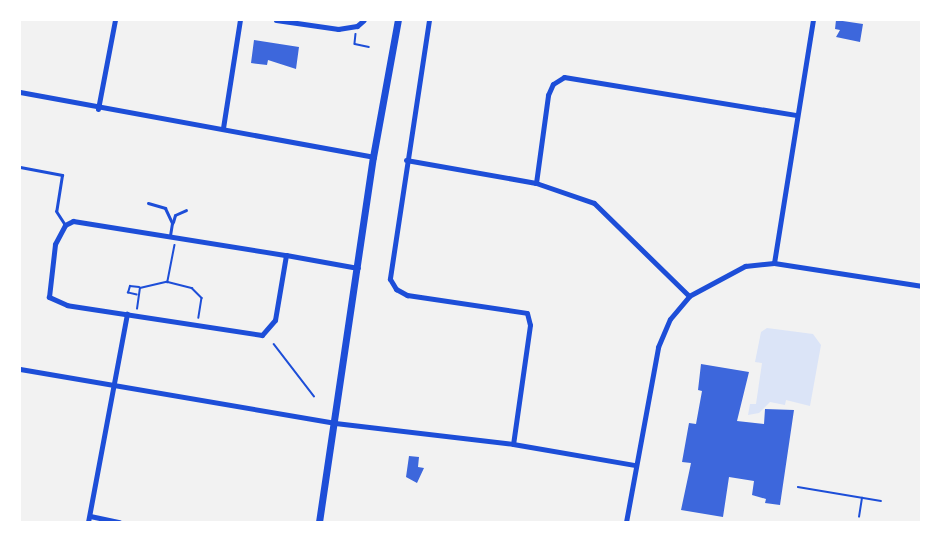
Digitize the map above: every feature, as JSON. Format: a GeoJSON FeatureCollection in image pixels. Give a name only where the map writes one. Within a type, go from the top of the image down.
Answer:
{"type":"FeatureCollection","features":[{"type":"Feature","properties":{"kind":"street"},"geometry":{"type":"LineString","coordinates":[[98,109],[115,20]]}},
{"type":"Feature","properties":{"kind":"street"},"geometry":{"type":"LineString","coordinates":[[223,128],[240,20]]}},
{"type":"Feature","properties":{"kind":"street"},"geometry":{"type":"LineString","coordinates":[[276,20],[338,29],[357,26],[364,20]]}},
{"type":"Feature","properties":{"kind":"street"},"geometry":{"type":"LineString","coordinates":[[319,522],[359,268],[373,158],[398,20]]}},
{"type":"Feature","properties":{"kind":"street"},"geometry":{"type":"LineString","coordinates":[[429,20],[406,160],[390,279],[396,289],[406,295],[527,313],[530,325],[513,444]]}},
{"type":"Feature","properties":{"kind":"street"},"geometry":{"type":"LineString","coordinates":[[774,263],[813,20]]}},
{"type":"Feature","properties":{"kind":"street"},"geometry":{"type":"LineString","coordinates":[[536,183],[548,95],[553,84],[564,77],[797,116]]}},
{"type":"Feature","properties":{"kind":"street"},"geometry":{"type":"LineString","coordinates":[[20,93],[98,109],[223,128],[373,158]]}},
{"type":"Feature","properties":{"kind":"street"},"geometry":{"type":"LineString","coordinates":[[406,160],[536,183],[594,203],[689,296]]}},
{"type":"Feature","properties":{"kind":"street"},"geometry":{"type":"LineString","coordinates":[[286,255],[275,320],[267,332],[255,335],[67,305],[49,297],[55,244],[65,225],[73,221],[286,255],[359,268]]}},
{"type":"Feature","properties":{"kind":"street"},"geometry":{"type":"LineString","coordinates":[[626,522],[658,347],[670,319],[689,296],[746,266],[774,263],[921,286]]}},
{"type":"Feature","properties":{"kind":"street"},"geometry":{"type":"LineString","coordinates":[[119,522],[89,519],[127,314]]}},
{"type":"Feature","properties":{"kind":"street"},"geometry":{"type":"LineString","coordinates":[[20,369],[335,423],[513,444],[635,465]]}},
{"type":"Feature","properties":{"kind":"lane"},"geometry":{"type":"LineString","coordinates":[[20,167],[62,175],[56,211],[65,225]]}},
{"type":"Feature","properties":{"kind":"lane"},"geometry":{"type":"LineString","coordinates":[[148,203],[165,208],[172,223]]}},
{"type":"Feature","properties":{"kind":"lane"},"geometry":{"type":"LineString","coordinates":[[170,236],[175,215],[186,210]]}},
{"type":"Feature","properties":{"kind":"path"},"geometry":{"type":"LineString","coordinates":[[357,26],[355,44],[369,47]]}},
{"type":"Feature","properties":{"kind":"path"},"geometry":{"type":"LineString","coordinates":[[168,282],[177,238]]}},
{"type":"Feature","properties":{"kind":"path"},"geometry":{"type":"LineString","coordinates":[[139,295],[128,293],[130,286],[140,288],[168,282],[192,288],[202,298],[198,326]]}},
{"type":"Feature","properties":{"kind":"path"},"geometry":{"type":"LineString","coordinates":[[136,315],[140,288]]}},
{"type":"Feature","properties":{"kind":"path"},"geometry":{"type":"LineString","coordinates":[[274,344],[314,396]]}},
{"type":"Feature","properties":{"kind":"path"},"geometry":{"type":"LineString","coordinates":[[798,487],[881,501]]}},
{"type":"Feature","properties":{"kind":"path"},"geometry":{"type":"LineString","coordinates":[[859,518],[862,498]]}},
{"type":"Feature","properties":{"kind":"shaded area"},"geometry":{"type":"Polygon","coordinates":[[[767,328],[813,334],[821,345],[810,406],[786,400],[785,405],[770,402],[759,413],[748,415],[750,404],[756,404],[762,363],[755,362],[761,332],[767,328]]]}},
{"type":"Feature","properties":{"kind":"building"},"geometry":{"type":"Polygon","coordinates":[[[836,20],[863,24],[860,42],[836,37],[840,30],[835,29],[836,20]]]}},
{"type":"Feature","properties":{"kind":"building"},"geometry":{"type":"Polygon","coordinates":[[[254,40],[299,47],[296,69],[268,60],[267,65],[251,63],[254,40]]]}},
{"type":"Feature","properties":{"kind":"building"},"geometry":{"type":"Polygon","coordinates":[[[701,364],[749,372],[737,421],[764,424],[765,409],[794,410],[780,505],[765,503],[766,499],[752,495],[754,481],[729,477],[723,517],[681,510],[691,463],[682,462],[689,423],[696,424],[702,391],[698,390],[701,364]]]}},
{"type":"Feature","properties":{"kind":"building"},"geometry":{"type":"Polygon","coordinates":[[[409,456],[419,457],[418,467],[424,468],[417,483],[406,477],[409,456]]]}}]}
